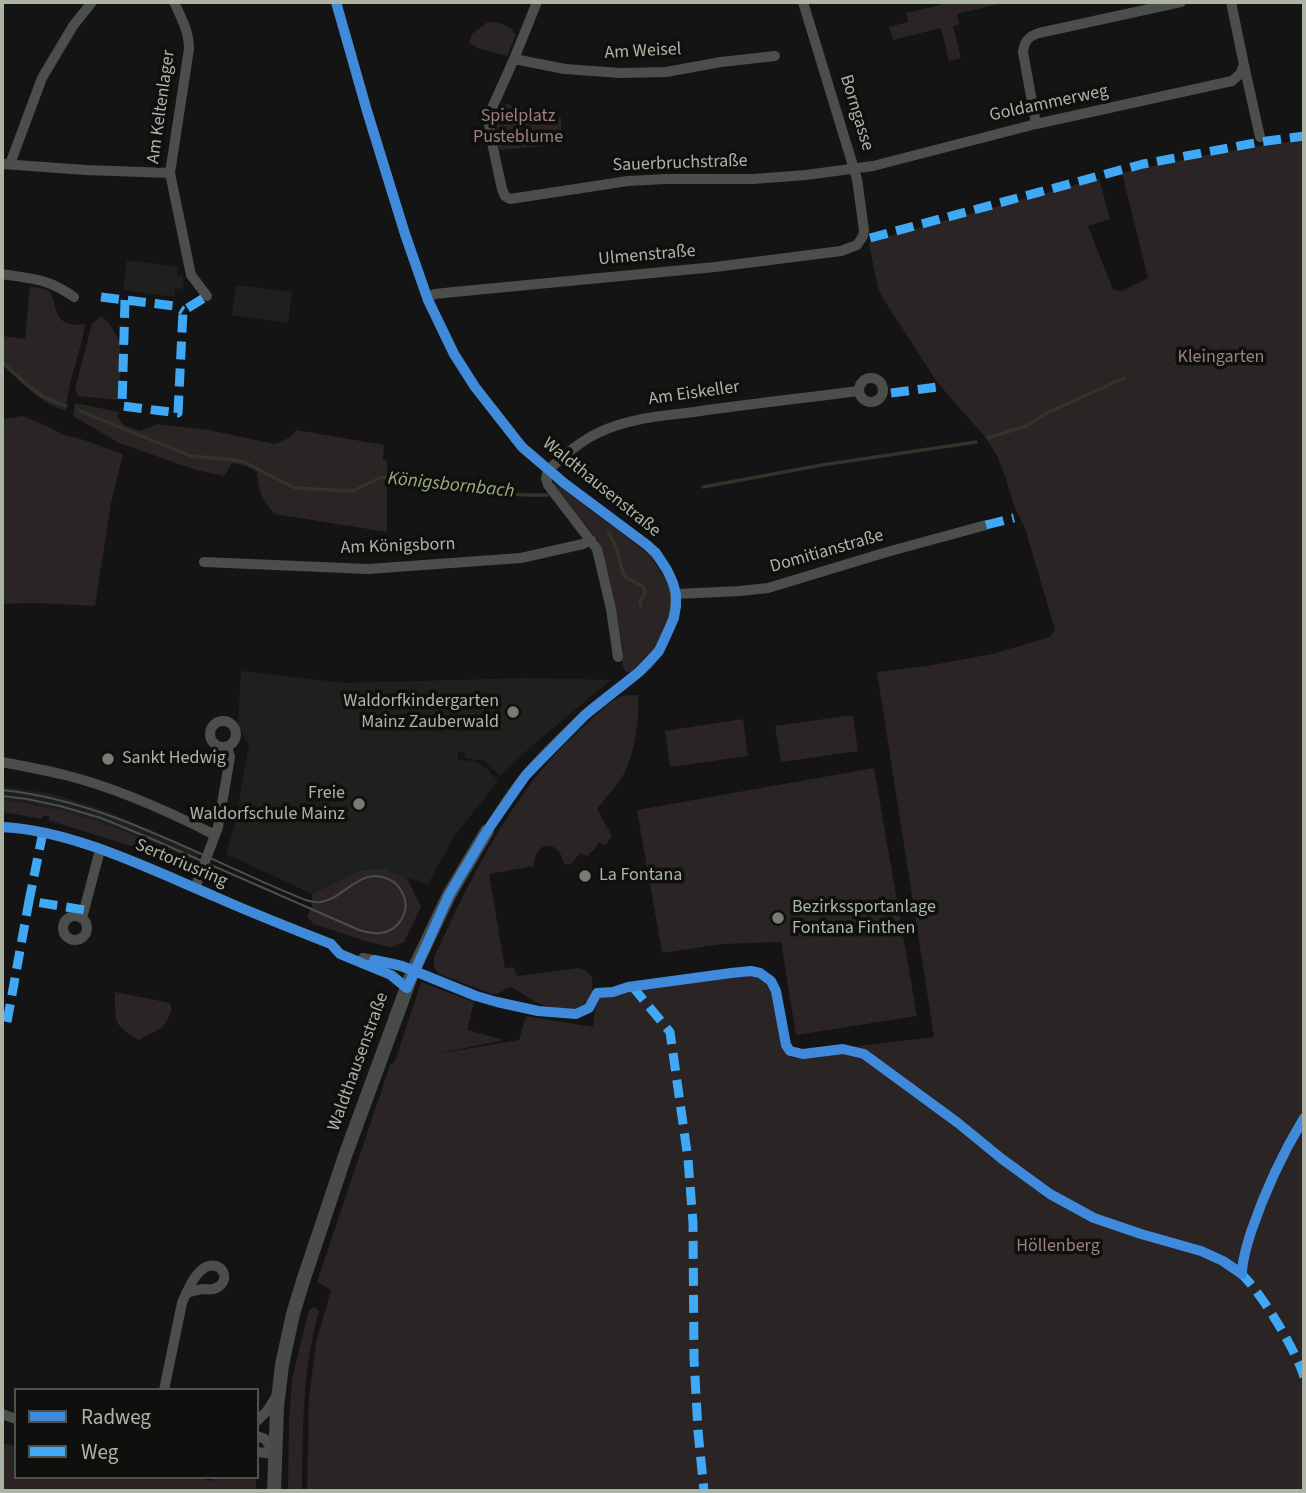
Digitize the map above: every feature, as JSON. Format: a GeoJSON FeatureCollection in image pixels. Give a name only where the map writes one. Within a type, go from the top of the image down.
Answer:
{"type":"FeatureCollection","features":[{"type":"Feature","properties":{"kind":"street"},"geometry":{"type":"LineString","coordinates":[[92,2],[73,26],[42,78],[6,164],[170,173]]}},
{"type":"Feature","properties":{"kind":"street","name":"Am Keltenlager"},"geometry":{"type":"LineString","coordinates":[[174,2],[188,33],[189,49],[170,173],[191,275],[207,296]]}},
{"type":"Feature","properties":{"kind":"street","name":"Waldthausenstraße"},"geometry":{"type":"LineString","coordinates":[[274,1491],[279,1388],[289,1333],[303,1282],[349,1145],[413,971],[449,895],[487,831],[526,775],[585,715],[639,672],[659,651],[670,629],[676,606],[673,583],[656,554],[548,470],[517,441],[475,387],[444,335],[427,297],[405,234],[336,2]]}},
{"type":"Feature","properties":{"kind":"street"},"geometry":{"type":"LineString","coordinates":[[514,60],[537,2]]}},
{"type":"Feature","properties":{"kind":"street","name":"Borngasse"},"geometry":{"type":"LineString","coordinates":[[803,2],[854,168],[863,236]]}},
{"type":"Feature","properties":{"kind":"street"},"geometry":{"type":"LineString","coordinates":[[1037,124],[1023,52],[1030,37],[1181,2]]}},
{"type":"Feature","properties":{"kind":"street"},"geometry":{"type":"LineString","coordinates":[[1231,2],[1260,137]]}},
{"type":"Feature","properties":{"kind":"street","name":"Am Weisel"},"geometry":{"type":"LineString","coordinates":[[514,60],[565,69],[620,73],[666,72],[775,56]]}},
{"type":"Feature","properties":{"kind":"street","name":"Sauerbruchstraße"},"geometry":{"type":"LineString","coordinates":[[514,60],[490,117],[492,143],[503,194],[513,200],[628,181],[753,179],[854,168]]}},
{"type":"Feature","properties":{"kind":"street","name":"Goldammerweg"},"geometry":{"type":"LineString","coordinates":[[854,168],[873,166],[1037,124],[1232,81],[1240,74],[1244,65]]}},
{"type":"Feature","properties":{"kind":"street","name":"Ulmenstraße"},"geometry":{"type":"LineString","coordinates":[[427,297],[841,251],[857,245],[863,236]]}},
{"type":"Feature","properties":{"kind":"street"},"geometry":{"type":"LineString","coordinates":[[2,274],[43,280],[74,297]]}},
{"type":"Feature","properties":{"kind":"street","name":"Am Eiskeller"},"geometry":{"type":"LineString","coordinates":[[548,470],[589,438],[635,420],[859,391]]}},
{"type":"Feature","properties":{"kind":"street"},"geometry":{"type":"LineString","coordinates":[[548,470],[548,485],[597,549],[611,609],[618,657]]}},
{"type":"Feature","properties":{"kind":"street","name":"Domitianstraße"},"geometry":{"type":"LineString","coordinates":[[676,594],[768,588],[986,525]]}},
{"type":"Feature","properties":{"kind":"street","name":"Am Königsborn"},"geometry":{"type":"LineString","coordinates":[[204,562],[368,569],[521,558],[592,540]]}},
{"type":"Feature","properties":{"kind":"street"},"geometry":{"type":"LineString","coordinates":[[195,888],[218,827],[230,757],[227,746]]}},
{"type":"Feature","properties":{"kind":"street"},"geometry":{"type":"LineString","coordinates":[[2,762],[66,775],[107,788],[184,819],[215,835]]}},
{"type":"Feature","properties":{"kind":"street","name":"Sertoriusring"},"geometry":{"type":"LineString","coordinates":[[2,827],[43,832],[148,867],[331,944],[340,954],[391,975],[407,988]]}},
{"type":"Feature","properties":{"kind":"street"},"geometry":{"type":"LineString","coordinates":[[82,918],[100,850]]}},
{"type":"Feature","properties":{"kind":"street","name":"Sertoriusring"},"geometry":{"type":"LineString","coordinates":[[340,954],[395,964],[413,971]]}},
{"type":"Feature","properties":{"kind":"street"},"geometry":{"type":"LineString","coordinates":[[164,1388],[186,1293]]}},
{"type":"Feature","properties":{"kind":"street"},"geometry":{"type":"LineString","coordinates":[[259,1419],[267,1412],[279,1388]]}},
{"type":"Feature","properties":{"kind":"street"},"geometry":{"type":"LineString","coordinates":[[259,1437],[265,1439],[275,1454]]}},
{"type":"Feature","properties":{"kind":"street"},"geometry":{"type":"LineString","coordinates":[[259,1452],[275,1454]]}},
{"type":"Feature","properties":{"kind":"shaded area"},"geometry":{"type":"Polygon","coordinates":[[[127,260],[179,267],[177,276],[183,277],[184,289],[175,288],[175,297],[123,290],[127,260]]]}},
{"type":"Feature","properties":{"kind":"shaded area"},"geometry":{"type":"Polygon","coordinates":[[[236,285],[292,292],[288,323],[232,315],[236,285]]]}},
{"type":"Feature","properties":{"kind":"shaded area","name":"Freie Waldorfschule Mainz"},"geometry":{"type":"Polygon","coordinates":[[[241,671],[345,683],[527,678],[611,680],[500,776],[484,761],[466,758],[464,751],[458,752],[458,760],[475,761],[498,781],[453,838],[428,884],[385,869],[372,869],[359,871],[312,894],[226,854],[234,827],[249,745],[238,723],[241,671]]]}},
{"type":"Feature","properties":{"kind":"shaded area"},"geometry":{"type":"Polygon","coordinates":[[[2,786],[52,794],[86,804],[201,853],[196,861],[119,829],[66,811],[2,799],[2,786]]]}},
{"type":"Feature","properties":{"kind":"green space"},"geometry":{"type":"Polygon","coordinates":[[[953,2],[1006,2],[957,14],[959,24],[953,26],[961,58],[949,61],[941,28],[893,40],[889,27],[908,22],[906,13],[953,2]]]}},
{"type":"Feature","properties":{"kind":"green space"},"geometry":{"type":"Polygon","coordinates":[[[488,22],[504,25],[516,35],[507,56],[480,49],[469,43],[472,34],[488,22]]]}},
{"type":"Feature","properties":{"kind":"green space","name":"Spielplatz Pusteblume"},"geometry":{"type":"Polygon","coordinates":[[[502,103],[561,118],[562,144],[499,150],[497,120],[502,103]]]}},
{"type":"Feature","properties":{"kind":"green space","name":"Höllenberg"},"geometry":{"type":"Polygon","coordinates":[[[1304,140],[1304,1491],[307,1491],[309,1398],[316,1343],[331,1290],[317,1282],[390,1065],[395,1061],[421,982],[474,1002],[467,1030],[504,1040],[436,1054],[519,1040],[526,1016],[593,1027],[595,1010],[601,996],[648,986],[746,973],[758,975],[772,986],[782,1048],[792,1058],[847,1051],[858,1046],[934,1037],[877,672],[992,654],[1050,637],[1055,630],[1025,528],[1016,511],[997,456],[986,438],[937,382],[886,303],[878,289],[869,243],[1099,178],[1110,219],[1088,226],[1113,290],[1122,291],[1148,278],[1122,173],[1213,154],[1304,140]]]}},
{"type":"Feature","properties":{"kind":"green space"},"geometry":{"type":"Polygon","coordinates":[[[30,286],[47,290],[51,294],[60,318],[65,322],[73,325],[85,324],[66,411],[39,397],[2,364],[2,336],[25,339],[30,286]]]}},
{"type":"Feature","properties":{"kind":"green space"},"geometry":{"type":"Polygon","coordinates":[[[101,316],[109,323],[120,342],[120,392],[116,400],[78,396],[75,389],[92,324],[101,316]]]}},
{"type":"Feature","properties":{"kind":"green space"},"geometry":{"type":"Polygon","coordinates":[[[75,403],[119,412],[117,416],[125,426],[140,431],[157,424],[209,430],[275,444],[289,438],[296,430],[384,445],[383,460],[387,461],[387,532],[274,514],[262,495],[257,472],[232,463],[224,476],[196,470],[119,443],[73,416],[75,403]]]}},
{"type":"Feature","properties":{"kind":"green space"},"geometry":{"type":"Polygon","coordinates":[[[23,416],[66,436],[123,454],[111,503],[95,606],[2,604],[2,419],[23,416]]]}},
{"type":"Feature","properties":{"kind":"green space"},"geometry":{"type":"Polygon","coordinates":[[[553,484],[649,554],[665,578],[671,604],[666,627],[653,650],[631,672],[626,672],[623,664],[623,649],[610,582],[598,540],[553,484]]]}},
{"type":"Feature","properties":{"kind":"green space"},"geometry":{"type":"Polygon","coordinates":[[[638,695],[636,734],[629,764],[619,782],[597,809],[612,836],[605,845],[598,842],[587,856],[580,853],[568,865],[564,864],[557,850],[547,846],[538,851],[534,866],[489,874],[505,968],[514,967],[518,976],[578,968],[585,970],[592,977],[589,1001],[579,1008],[555,1008],[536,1002],[510,987],[492,994],[439,974],[434,965],[435,955],[481,862],[516,803],[559,750],[602,709],[622,696],[638,695]]]}},
{"type":"Feature","properties":{"kind":"green space"},"geometry":{"type":"Polygon","coordinates":[[[853,715],[858,751],[781,762],[775,726],[853,715]]]}},
{"type":"Feature","properties":{"kind":"green space"},"geometry":{"type":"Polygon","coordinates":[[[743,719],[748,756],[670,767],[665,731],[743,719]]]}},
{"type":"Feature","properties":{"kind":"green space","name":"Bezirkssportanlage Fontana Finthen"},"geometry":{"type":"Polygon","coordinates":[[[874,768],[917,1016],[796,1035],[781,942],[723,944],[662,953],[637,810],[874,768]]]}},
{"type":"Feature","properties":{"kind":"green space"},"geometry":{"type":"Polygon","coordinates":[[[2,799],[66,811],[119,829],[196,861],[190,867],[183,866],[171,862],[168,856],[137,844],[134,847],[49,821],[49,816],[43,816],[42,819],[2,812],[2,799]]]}},
{"type":"Feature","properties":{"kind":"green space"},"geometry":{"type":"Polygon","coordinates":[[[385,869],[407,878],[421,907],[404,942],[389,947],[314,924],[307,917],[312,906],[312,894],[359,871],[385,869]]]}},
{"type":"Feature","properties":{"kind":"green space"},"geometry":{"type":"Polygon","coordinates":[[[115,992],[170,1003],[172,1011],[163,1027],[139,1040],[117,1022],[115,992]]]}},
{"type":"Feature","properties":{"kind":"green space"},"geometry":{"type":"Polygon","coordinates":[[[315,1307],[319,1311],[306,1378],[302,1491],[288,1491],[292,1379],[309,1310],[315,1307]]]}},
{"type":"Feature","properties":{"kind":"green space"},"geometry":{"type":"Polygon","coordinates":[[[2,1443],[14,1446],[14,1479],[256,1479],[256,1491],[2,1491],[2,1443]]]}},
{"type":"Feature","properties":{"kind":"waterway","name":"Königsbornbach"},"geometry":{"type":"LineString","coordinates":[[1176,364],[1218,354]]}},
{"type":"Feature","properties":{"kind":"waterway","name":"Königsbornbach"},"geometry":{"type":"LineString","coordinates":[[2,362],[44,397],[66,406]]}},
{"type":"Feature","properties":{"kind":"waterway","name":"Königsbornbach"},"geometry":{"type":"LineString","coordinates":[[988,438],[1026,426],[1045,414],[1124,378]]}},
{"type":"Feature","properties":{"kind":"waterway","name":"Königsbornbach"},"geometry":{"type":"LineString","coordinates":[[80,411],[191,456],[242,461],[295,488],[353,491],[382,477],[411,484],[453,485],[474,491],[547,495]]}},
{"type":"Feature","properties":{"kind":"waterway","name":"Königsbornbach"},"geometry":{"type":"LineString","coordinates":[[703,487],[822,465],[976,442]]}},
{"type":"Feature","properties":{"kind":"waterway","name":"Königsbornbach"},"geometry":{"type":"LineString","coordinates":[[608,533],[625,577],[644,587],[641,606]]}},
{"type":"Feature","properties":{"kind":"tram line"},"geometry":{"type":"LineString","coordinates":[[2,790],[40,796],[113,817],[309,901],[321,902],[330,899],[370,877],[388,879],[397,885],[403,894],[404,913],[398,924],[387,931],[375,933],[359,930],[101,818],[60,806],[2,796]]}},
{"type":"Feature","properties":{"kind":"marked path"},"geometry":{"type":"LineString","coordinates":[[870,238],[1143,164],[1304,136]]}},
{"type":"Feature","properties":{"kind":"marked path"},"geometry":{"type":"LineString","coordinates":[[125,300],[122,406],[178,413],[183,311],[207,296]]}},
{"type":"Feature","properties":{"kind":"marked path"},"geometry":{"type":"LineString","coordinates":[[101,297],[175,306],[183,311]]}},
{"type":"Feature","properties":{"kind":"marked path"},"geometry":{"type":"LineString","coordinates":[[891,393],[938,387]]}},
{"type":"Feature","properties":{"kind":"marked path"},"geometry":{"type":"LineString","coordinates":[[986,525],[1014,518]]}},
{"type":"Feature","properties":{"kind":"marked path"},"geometry":{"type":"LineString","coordinates":[[43,832],[29,901],[85,910]]}},
{"type":"Feature","properties":{"kind":"marked path"},"geometry":{"type":"LineString","coordinates":[[7,1022],[29,901]]}},
{"type":"Feature","properties":{"kind":"marked path"},"geometry":{"type":"LineString","coordinates":[[632,986],[670,1032],[688,1159],[693,1223],[694,1359],[704,1491]]}},
{"type":"Feature","properties":{"kind":"marked path"},"geometry":{"type":"LineString","coordinates":[[1239,1272],[1257,1292],[1276,1321],[1294,1352],[1304,1377]]}},
{"type":"Feature","properties":{"kind":"cycle path"},"geometry":{"type":"LineString","coordinates":[[2,827],[56,835],[139,864],[331,944],[340,954],[391,975],[407,988],[449,895],[487,831],[526,775],[585,715],[639,672],[659,651],[674,618],[676,594],[673,583],[656,553],[564,483],[522,447],[475,387],[454,354],[428,300],[405,234],[336,2]]}},
{"type":"Feature","properties":{"kind":"cycle path"},"geometry":{"type":"LineString","coordinates":[[374,960],[402,966],[497,1002],[538,1011],[576,1014],[589,1008],[597,993],[731,973],[760,973],[771,981],[776,991],[786,1045],[790,1051],[803,1054],[843,1049],[864,1054],[1050,1194],[1094,1218],[1201,1251],[1242,1274]]}},
{"type":"Feature","properties":{"kind":"cycle path"},"geometry":{"type":"LineString","coordinates":[[1242,1274],[1246,1247],[1262,1202],[1281,1159],[1304,1118]]}},
{"type":"Feature","properties":{"kind":"place","name":"Waldorfkindergarten Mainz Zauberwald"},"geometry":{"type":"Point","coordinates":[513,712]}},
{"type":"Feature","properties":{"kind":"place","name":"Sankt Hedwig"},"geometry":{"type":"Point","coordinates":[108,759]}},
{"type":"Feature","properties":{"kind":"place","name":"Freie Waldorfschule Mainz"},"geometry":{"type":"Point","coordinates":[359,804]}},
{"type":"Feature","properties":{"kind":"place","name":"La Fontana"},"geometry":{"type":"Point","coordinates":[585,876]}},
{"type":"Feature","properties":{"kind":"place","name":"Bezirkssportanlage Fontana Finthen"},"geometry":{"type":"Point","coordinates":[778,918]}},
{"type":"Feature","properties":{"kind":"park label","name":"Kleingarten"},"geometry":{"type":"Point","coordinates":[1221,358]}}]}
